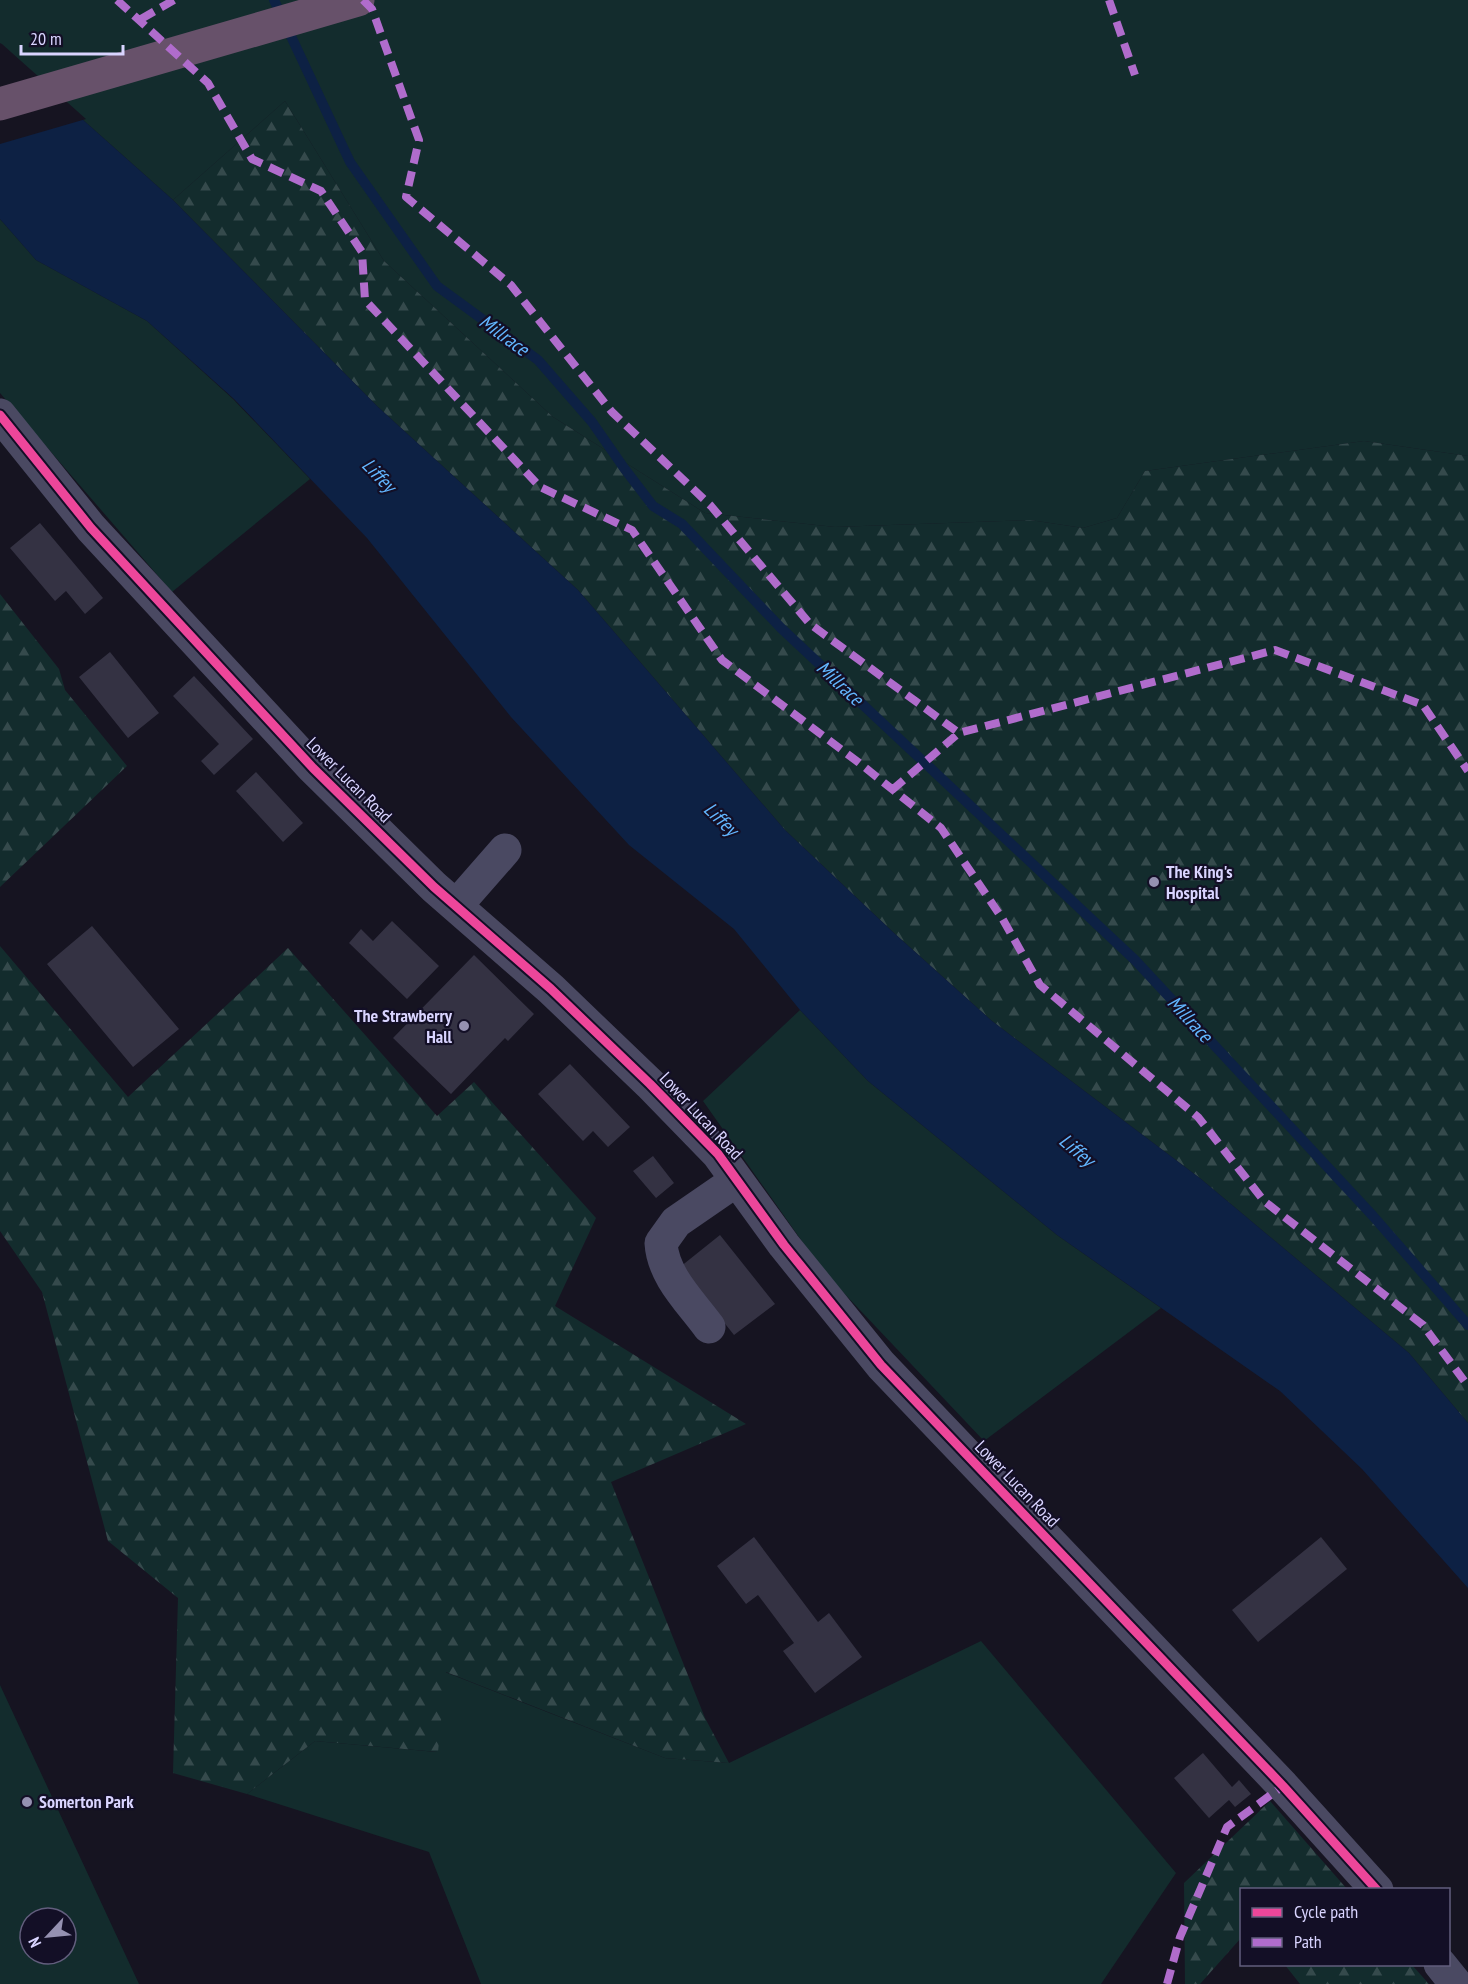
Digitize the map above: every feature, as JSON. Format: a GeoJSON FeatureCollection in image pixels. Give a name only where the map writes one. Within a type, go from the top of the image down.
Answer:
{"type":"FeatureCollection","features":[{"type":"Feature","properties":{"kind":"highway"},"geometry":{"type":"LineString","coordinates":[[0,104],[358,0]]}},
{"type":"Feature","properties":{"kind":"street","name":"Lower Lucan Road"},"geometry":{"type":"LineString","coordinates":[[0,415],[91,528],[313,768],[434,887],[551,989],[650,1084],[718,1154],[784,1245],[876,1359],[1283,1786],[1375,1888]]}},
{"type":"Feature","properties":{"kind":"street"},"geometry":{"type":"LineString","coordinates":[[456,906],[505,850]]}},
{"type":"Feature","properties":{"kind":"street"},"geometry":{"type":"LineString","coordinates":[[709,1327],[666,1270],[661,1243],[676,1222],[737,1180]]}},
{"type":"Feature","properties":{"kind":"street"},"geometry":{"type":"LineString","coordinates":[[1441,1966],[1456,1984]]}},
{"type":"Feature","properties":{"kind":"green space"},"geometry":{"type":"Polygon","coordinates":[[[0,0],[1468,0],[1468,456],[1364,441],[1145,471],[1117,518],[1083,528],[1030,520],[835,527],[705,513],[553,417],[384,261],[285,101],[173,200],[0,46],[0,0]]]}},
{"type":"Feature","properties":{"kind":"green space","name":"The King's Hospital"},"geometry":{"type":"Polygon","coordinates":[[[285,101],[384,261],[553,417],[705,513],[835,527],[1030,520],[1083,528],[1117,518],[1145,471],[1364,441],[1468,456],[1468,1423],[1409,1353],[1201,1179],[992,1021],[894,933],[785,830],[578,590],[377,406],[173,200],[285,101]]]}},
{"type":"Feature","properties":{"kind":"green space"},"geometry":{"type":"Polygon","coordinates":[[[0,219],[36,260],[147,321],[233,399],[310,479],[172,592],[0,393],[0,219]]]}},
{"type":"Feature","properties":{"kind":"green space"},"geometry":{"type":"Polygon","coordinates":[[[0,594],[59,669],[65,690],[127,766],[0,887],[0,594]]]}},
{"type":"Feature","properties":{"kind":"green space"},"geometry":{"type":"Polygon","coordinates":[[[0,946],[128,1097],[288,948],[437,1116],[474,1082],[596,1218],[555,1306],[746,1424],[611,1482],[705,1718],[729,1763],[665,1758],[446,1672],[438,1752],[315,1741],[247,1794],[173,1773],[178,1598],[108,1541],[42,1292],[0,1231],[0,946]]]}},
{"type":"Feature","properties":{"kind":"green space"},"geometry":{"type":"Polygon","coordinates":[[[800,1010],[868,1081],[1057,1235],[1161,1308],[984,1441],[823,1271],[703,1101],[800,1010]]]}},
{"type":"Feature","properties":{"kind":"green space"},"geometry":{"type":"Polygon","coordinates":[[[981,1641],[1176,1873],[1101,1984],[481,1984],[429,1852],[247,1794],[315,1741],[437,1752],[445,1672],[665,1758],[729,1763],[981,1641]]]}},
{"type":"Feature","properties":{"kind":"green space","name":"Somerton Park"},"geometry":{"type":"Polygon","coordinates":[[[0,1685],[139,1984],[0,1984],[0,1685]]]}},
{"type":"Feature","properties":{"kind":"green space"},"geometry":{"type":"Polygon","coordinates":[[[1270,1801],[1346,1888],[1240,1888],[1240,1939],[1200,1984],[1185,1984],[1184,1883],[1270,1801]]]}},
{"type":"Feature","properties":{"kind":"green space"},"geometry":{"type":"Polygon","coordinates":[[[1286,1966],[1413,1966],[1429,1984],[1300,1984],[1286,1966]]]}},
{"type":"Feature","properties":{"kind":"water","name":"Liffey"},"geometry":{"type":"Polygon","coordinates":[[[0,46],[173,200],[377,406],[578,590],[785,830],[894,933],[992,1021],[1201,1179],[1409,1353],[1468,1423],[1468,1588],[1362,1469],[1280,1391],[1057,1235],[868,1081],[800,1010],[734,929],[629,845],[511,717],[367,538],[234,399],[147,321],[36,260],[0,219],[0,46]]]}},
{"type":"Feature","properties":{"kind":"pier"},"geometry":{"type":"Polygon","coordinates":[[[0,43],[2,44],[86,119],[0,144],[0,43]]]}},
{"type":"Feature","properties":{"kind":"building"},"geometry":{"type":"Polygon","coordinates":[[[40,523],[103,598],[85,614],[66,591],[55,601],[10,548],[40,523]]]}},
{"type":"Feature","properties":{"kind":"building"},"geometry":{"type":"Polygon","coordinates":[[[110,652],[159,713],[128,738],[79,677],[110,652]]]}},
{"type":"Feature","properties":{"kind":"building"},"geometry":{"type":"Polygon","coordinates":[[[194,676],[253,739],[214,775],[201,761],[219,744],[173,696],[194,676]]]}},
{"type":"Feature","properties":{"kind":"building"},"geometry":{"type":"Polygon","coordinates":[[[256,772],[303,823],[283,842],[236,791],[256,772]]]}},
{"type":"Feature","properties":{"kind":"building"},"geometry":{"type":"Polygon","coordinates":[[[392,921],[439,966],[407,999],[349,943],[361,929],[373,941],[392,921]]]}},
{"type":"Feature","properties":{"kind":"building"},"geometry":{"type":"Polygon","coordinates":[[[92,926],[179,1029],[133,1067],[47,964],[92,926]]]}},
{"type":"Feature","properties":{"kind":"building","name":"The Strawberry Hall"},"geometry":{"type":"Polygon","coordinates":[[[474,955],[534,1014],[508,1041],[505,1038],[451,1094],[393,1038],[474,955]]]}},
{"type":"Feature","properties":{"kind":"building"},"geometry":{"type":"Polygon","coordinates":[[[570,1064],[630,1127],[608,1147],[593,1131],[583,1141],[538,1094],[570,1064]]]}},
{"type":"Feature","properties":{"kind":"building"},"geometry":{"type":"Polygon","coordinates":[[[653,1156],[674,1183],[656,1198],[633,1171],[653,1156]]]}},
{"type":"Feature","properties":{"kind":"building"},"geometry":{"type":"Polygon","coordinates":[[[720,1235],[775,1304],[734,1335],[680,1267],[720,1235]]]}},
{"type":"Feature","properties":{"kind":"building"},"geometry":{"type":"Polygon","coordinates":[[[754,1537],[818,1622],[829,1613],[862,1657],[815,1693],[783,1651],[794,1643],[758,1595],[746,1604],[717,1566],[754,1537]]]}},
{"type":"Feature","properties":{"kind":"building"},"geometry":{"type":"Polygon","coordinates":[[[1321,1537],[1347,1569],[1258,1642],[1232,1610],[1321,1537]]]}},
{"type":"Feature","properties":{"kind":"building"},"geometry":{"type":"Polygon","coordinates":[[[1203,1753],[1232,1787],[1239,1780],[1251,1794],[1235,1807],[1229,1800],[1209,1818],[1174,1778],[1203,1753]]]}},
{"type":"Feature","properties":{"kind":"waterway","name":"Millrace"},"geometry":{"type":"LineString","coordinates":[[274,0],[350,162],[437,286],[538,360],[592,422],[653,506],[682,524],[781,628],[1135,960],[1373,1216],[1468,1325]]}},
{"type":"Feature","properties":{"kind":"marked path"},"geometry":{"type":"LineString","coordinates":[[117,0],[208,83],[252,159],[321,191],[362,252],[365,300],[540,487],[632,530],[722,660],[858,762],[941,828],[1002,918],[1040,985],[1198,1117],[1264,1201],[1423,1325],[1468,1386]]}},
{"type":"Feature","properties":{"kind":"marked path"},"geometry":{"type":"LineString","coordinates":[[141,19],[174,0]]}},
{"type":"Feature","properties":{"kind":"marked path"},"geometry":{"type":"LineString","coordinates":[[363,0],[372,9],[419,140],[406,197],[511,285],[612,412],[711,506],[810,624],[959,733]]}},
{"type":"Feature","properties":{"kind":"marked path"},"geometry":{"type":"LineString","coordinates":[[1109,0],[1135,75]]}},
{"type":"Feature","properties":{"kind":"marked path"},"geometry":{"type":"LineString","coordinates":[[892,790],[959,733],[1275,650],[1423,705],[1468,771]]}},
{"type":"Feature","properties":{"kind":"marked path"},"geometry":{"type":"LineString","coordinates":[[1167,1984],[1180,1937],[1227,1827],[1283,1786]]}},
{"type":"Feature","properties":{"kind":"cycle path"},"geometry":{"type":"LineString","coordinates":[[0,415],[91,528],[313,768],[434,887],[551,989],[650,1084],[718,1154],[784,1245],[881,1365],[1283,1786],[1375,1888]]}},
{"type":"Feature","properties":{"kind":"place","name":"The King's Hospital"},"geometry":{"type":"Point","coordinates":[1154,882]}},
{"type":"Feature","properties":{"kind":"place","name":"The Strawberry Hall"},"geometry":{"type":"Point","coordinates":[464,1026]}},
{"type":"Feature","properties":{"kind":"place","name":"Somerton Park"},"geometry":{"type":"Point","coordinates":[27,1802]}}]}
